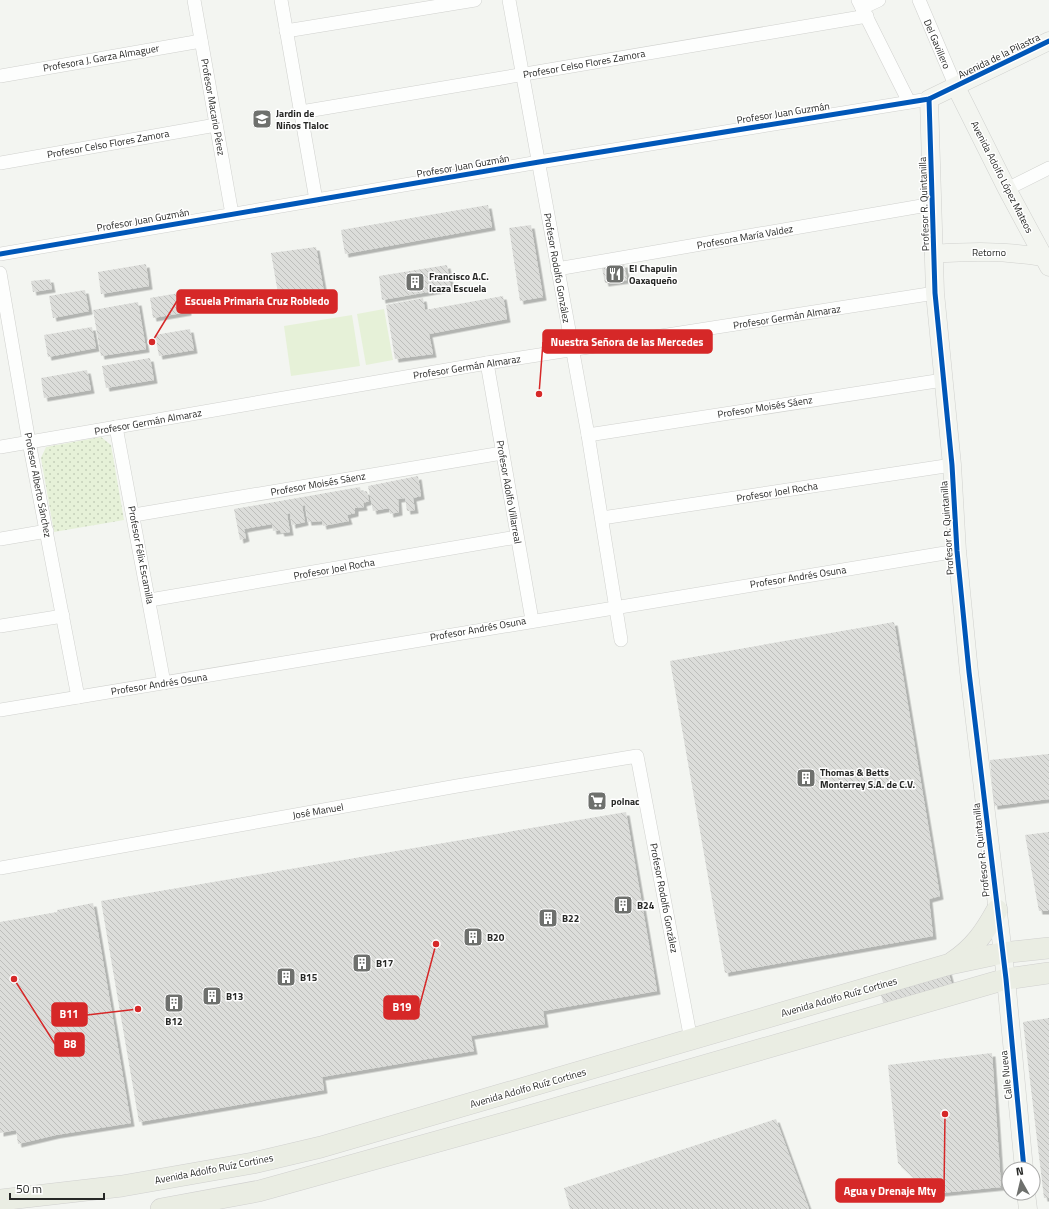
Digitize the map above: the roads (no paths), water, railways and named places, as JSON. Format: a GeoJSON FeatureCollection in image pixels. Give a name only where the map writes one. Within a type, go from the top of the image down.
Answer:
{"type":"FeatureCollection","features":[{"type":"Feature","properties":{"kind":"main road"},"geometry":{"type":"LineString","coordinates":[[950,964],[974,946],[983,935],[997,910]]}},
{"type":"Feature","properties":{"kind":"main road","name":"Avenida Adolfo Ruíz Cortines"},"geometry":{"type":"LineString","coordinates":[[0,1200],[122,1186],[253,1163],[329,1145],[950,964],[1002,954],[1049,948]]}},
{"type":"Feature","properties":{"kind":"main road"},"geometry":{"type":"LineString","coordinates":[[160,1209],[259,1191],[529,1116],[1006,979],[1049,973]]}},
{"type":"Feature","properties":{"kind":"street","name":"Profesor Macario Pérez"},"geometry":{"type":"LineString","coordinates":[[194,0],[232,214]]}},
{"type":"Feature","properties":{"kind":"street"},"geometry":{"type":"LineString","coordinates":[[281,0],[316,200]]}},
{"type":"Feature","properties":{"kind":"street"},"geometry":{"type":"LineString","coordinates":[[286,31],[475,0]]}},
{"type":"Feature","properties":{"kind":"street","name":"Profesor Rodolfo González"},"geometry":{"type":"LineString","coordinates":[[509,0],[588,435],[621,640]]}},
{"type":"Feature","properties":{"kind":"street","name":"Profesor Celso Flores Zamora"},"geometry":{"type":"LineString","coordinates":[[301,112],[523,74],[862,8],[880,0]]}},
{"type":"Feature","properties":{"kind":"street","name":"Del Gavillero"},"geometry":{"type":"LineString","coordinates":[[919,0],[956,87]]}},
{"type":"Feature","properties":{"kind":"street"},"geometry":{"type":"LineString","coordinates":[[862,8],[909,102]]}},
{"type":"Feature","properties":{"kind":"street","name":"Profesora J. Garza Almaguer"},"geometry":{"type":"LineString","coordinates":[[0,76],[201,41]]}},
{"type":"Feature","properties":{"kind":"street","name":"Avenida de la Pilastra"},"geometry":{"type":"LineString","coordinates":[[929,99],[1049,41]]}},
{"type":"Feature","properties":{"kind":"street","name":"Avenida Adolfo López Mateos"},"geometry":{"type":"LineString","coordinates":[[956,87],[1007,189],[1046,262]]}},
{"type":"Feature","properties":{"kind":"street","name":"Profesor Juan Guzmán"},"geometry":{"type":"LineString","coordinates":[[0,254],[539,162],[929,99]]}},
{"type":"Feature","properties":{"kind":"street","name":"Profesor R. Quintanilla"},"geometry":{"type":"LineString","coordinates":[[929,99],[935,293],[952,465],[957,551],[1006,979]]}},
{"type":"Feature","properties":{"kind":"street","name":"Profesor Celso Flores Zamora"},"geometry":{"type":"LineString","coordinates":[[0,163],[216,125]]}},
{"type":"Feature","properties":{"kind":"street"},"geometry":{"type":"LineString","coordinates":[[1007,189],[1049,168]]}},
{"type":"Feature","properties":{"kind":"street","name":"Profesora María Valdez"},"geometry":{"type":"LineString","coordinates":[[557,269],[933,204]]}},
{"type":"Feature","properties":{"kind":"street","name":"Retorno"},"geometry":{"type":"LineString","coordinates":[[934,254],[972,251],[1008,252],[1046,262]]}},
{"type":"Feature","properties":{"kind":"street","name":"Profesor Alberto Sánchez"},"geometry":{"type":"LineString","coordinates":[[0,273],[5,339],[29,442],[78,697]]}},
{"type":"Feature","properties":{"kind":"street","name":"Profesor Germán Almaraz"},"geometry":{"type":"LineString","coordinates":[[0,447],[487,363],[572,351],[935,293]]}},
{"type":"Feature","properties":{"kind":"street","name":"Profesor Adolfo Villarreal"},"geometry":{"type":"LineString","coordinates":[[487,363],[532,620]]}},
{"type":"Feature","properties":{"kind":"street","name":"Profesor Moisés Sáenz"},"geometry":{"type":"LineString","coordinates":[[588,435],[943,380]]}},
{"type":"Feature","properties":{"kind":"street","name":"Profesor Félix Escamilla"},"geometry":{"type":"LineString","coordinates":[[116,427],[150,600],[164,683]]}},
{"type":"Feature","properties":{"kind":"street","name":"Profesor Moisés Sáenz"},"geometry":{"type":"LineString","coordinates":[[134,515],[502,453]]}},
{"type":"Feature","properties":{"kind":"street","name":"Profesor Joel Rocha"},"geometry":{"type":"LineString","coordinates":[[602,518],[952,465]]}},
{"type":"Feature","properties":{"kind":"street"},"geometry":{"type":"LineString","coordinates":[[0,538],[47,531]]}},
{"type":"Feature","properties":{"kind":"street","name":"Profesor Joel Rocha"},"geometry":{"type":"LineString","coordinates":[[150,600],[517,537]]}},
{"type":"Feature","properties":{"kind":"street","name":"Profesor Andrés Osuna"},"geometry":{"type":"LineString","coordinates":[[0,710],[615,606],[957,551]]}},
{"type":"Feature","properties":{"kind":"street"},"geometry":{"type":"LineString","coordinates":[[0,626],[63,616]]}},
{"type":"Feature","properties":{"kind":"street","name":"Profesor Rodolfo González"},"geometry":{"type":"LineString","coordinates":[[637,756],[691,1040]]}},
{"type":"Feature","properties":{"kind":"street","name":"José Manuel"},"geometry":{"type":"LineString","coordinates":[[0,868],[441,789],[637,756]]}},
{"type":"Feature","properties":{"kind":"street","name":"Calle Nueva"},"geometry":{"type":"LineString","coordinates":[[1006,979],[1023,1161]]}},
{"type":"Feature","properties":{"kind":"place","name":"Jardin de Niños Tlaloc"},"geometry":{"type":"Point","coordinates":[262,119]}},
{"type":"Feature","properties":{"kind":"place","name":"El Chapulin Oaxaqueño"},"geometry":{"type":"Point","coordinates":[615,274]}},
{"type":"Feature","properties":{"kind":"place","name":"Francisco A.C. Icaza Escuela"},"geometry":{"type":"Point","coordinates":[415,282]}},
{"type":"Feature","properties":{"kind":"place","name":"Escuela Primaria Cruz Robledo"},"geometry":{"type":"Point","coordinates":[152,342]}},
{"type":"Feature","properties":{"kind":"place","name":"Nuestra Señora de las Mercedes"},"geometry":{"type":"Point","coordinates":[539,394]}},
{"type":"Feature","properties":{"kind":"place","name":"Thomas & Betts Monterrey S.A. de C.V."},"geometry":{"type":"Point","coordinates":[806,778]}},
{"type":"Feature","properties":{"kind":"place","name":"polnac"},"geometry":{"type":"Point","coordinates":[597,801]}},
{"type":"Feature","properties":{"kind":"place","name":"B24"},"geometry":{"type":"Point","coordinates":[623,905]}},
{"type":"Feature","properties":{"kind":"place","name":"B22"},"geometry":{"type":"Point","coordinates":[548,918]}},
{"type":"Feature","properties":{"kind":"place","name":"B20"},"geometry":{"type":"Point","coordinates":[473,937]}},
{"type":"Feature","properties":{"kind":"place","name":"B19"},"geometry":{"type":"Point","coordinates":[436,944]}},
{"type":"Feature","properties":{"kind":"place","name":"B17"},"geometry":{"type":"Point","coordinates":[362,963]}},
{"type":"Feature","properties":{"kind":"place","name":"B15"},"geometry":{"type":"Point","coordinates":[286,977]}},
{"type":"Feature","properties":{"kind":"place","name":"B8"},"geometry":{"type":"Point","coordinates":[14,979]}},
{"type":"Feature","properties":{"kind":"place","name":"B13"},"geometry":{"type":"Point","coordinates":[212,996]}},
{"type":"Feature","properties":{"kind":"place","name":"B12"},"geometry":{"type":"Point","coordinates":[174,1003]}},
{"type":"Feature","properties":{"kind":"place","name":"B11"},"geometry":{"type":"Point","coordinates":[138,1009]}},
{"type":"Feature","properties":{"kind":"place","name":"Agua y Drenaje Mty"},"geometry":{"type":"Point","coordinates":[945,1114]}}]}
